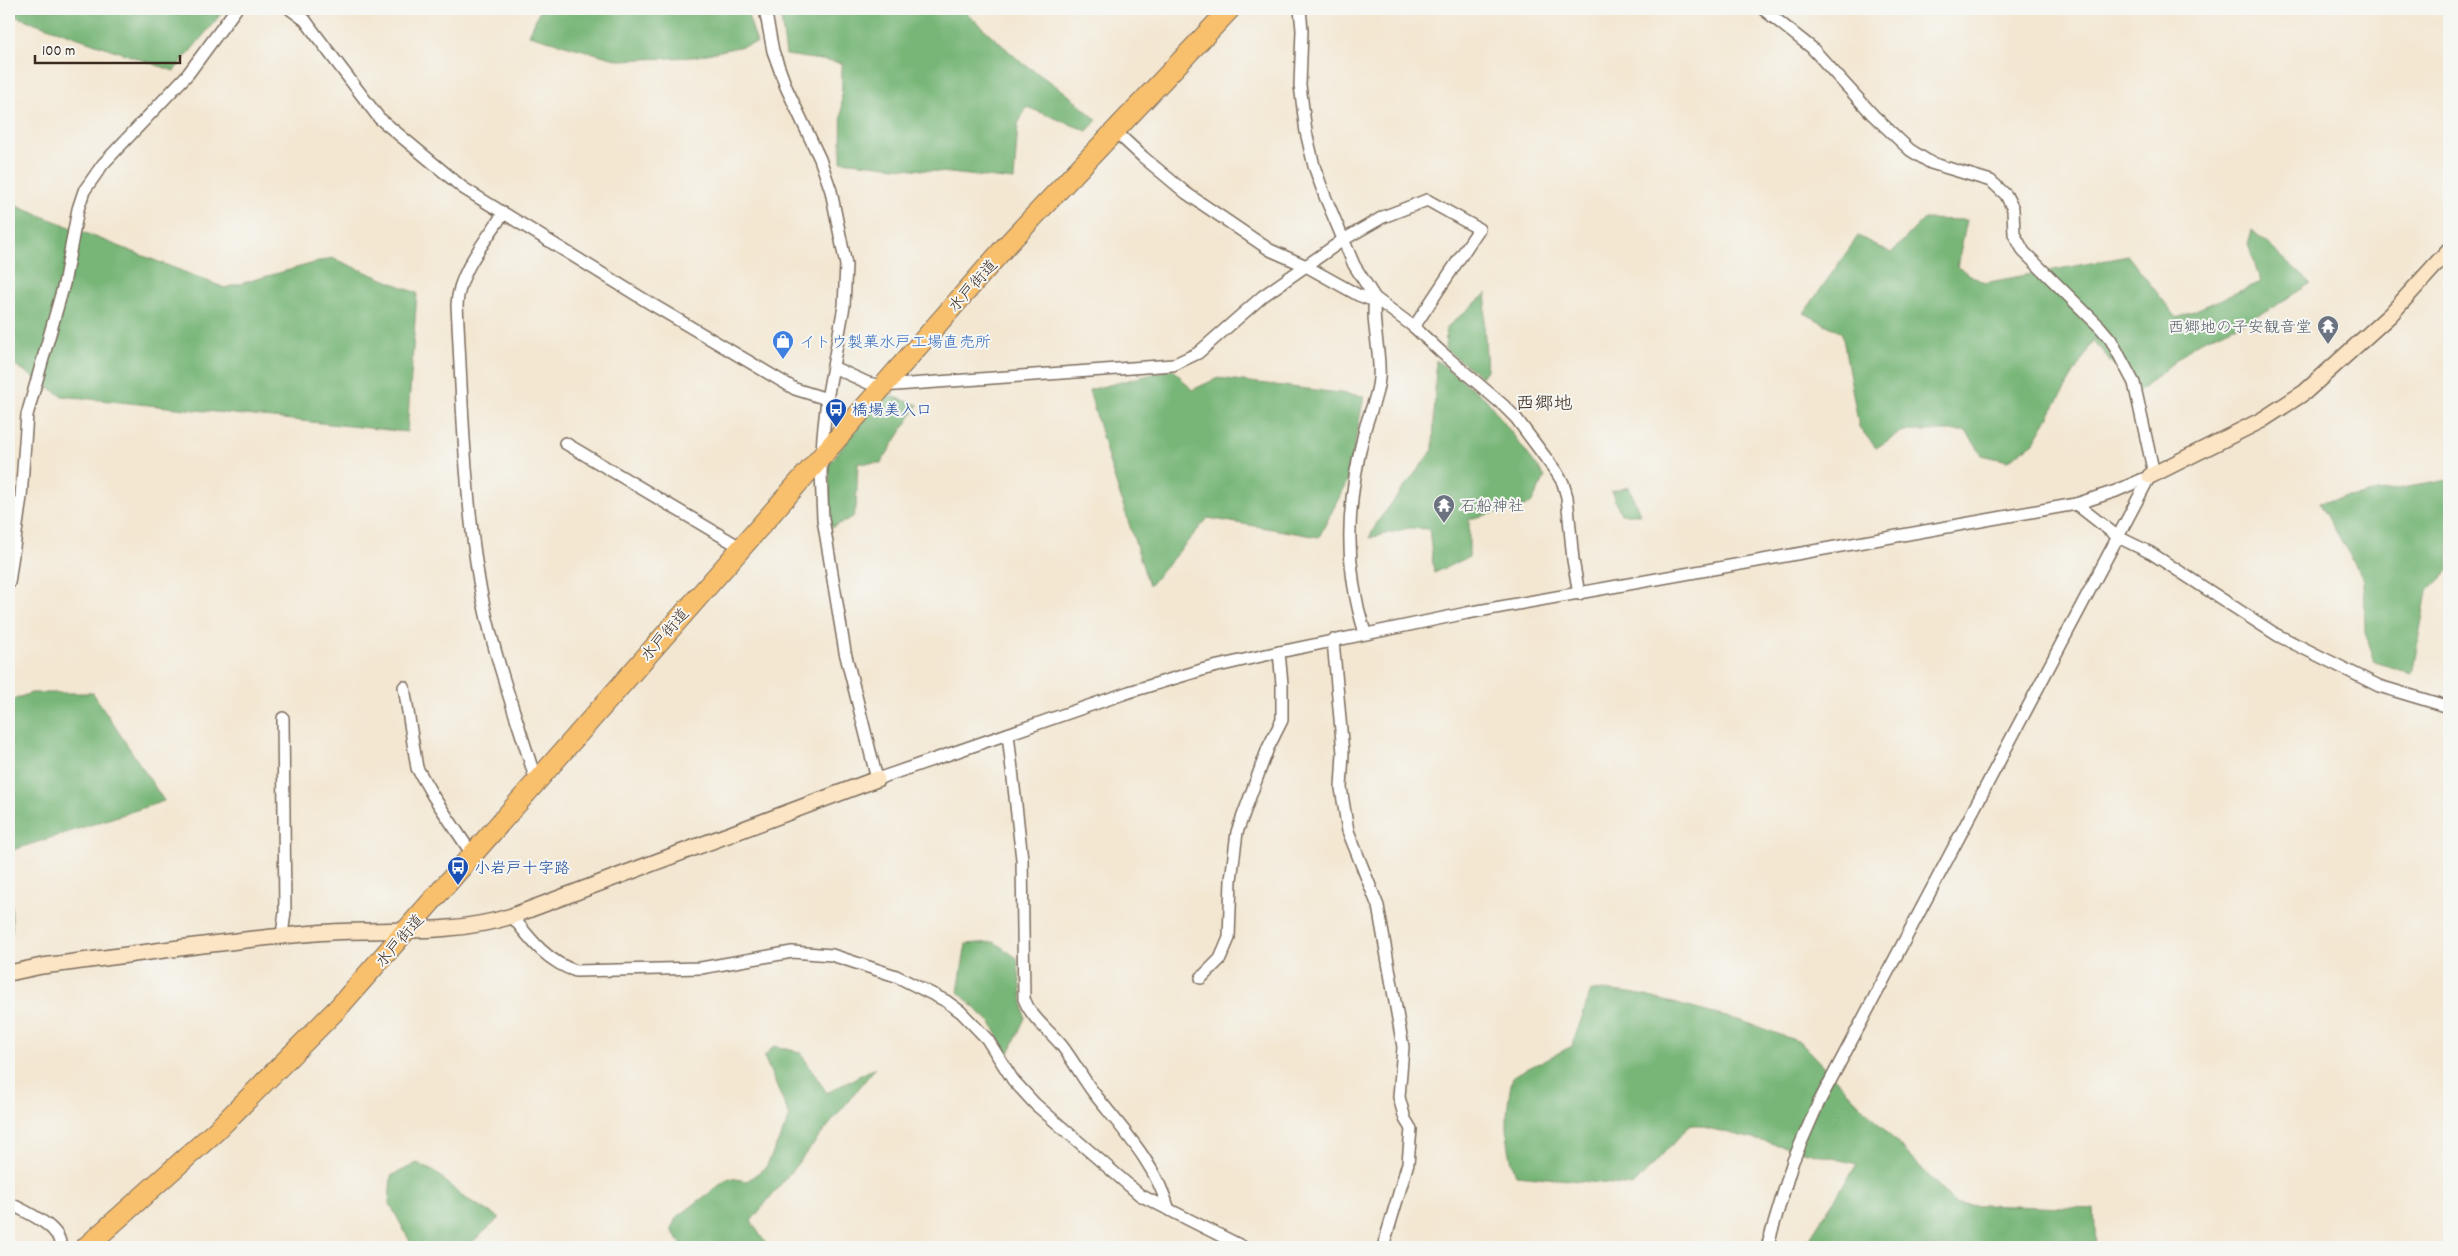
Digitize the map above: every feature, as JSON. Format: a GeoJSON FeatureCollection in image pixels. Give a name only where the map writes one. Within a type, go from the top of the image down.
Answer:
{"type":"FeatureCollection","features":[{"type":"Feature","properties":{"kind":"highway","name":"水戸街道"},"geometry":{"type":"LineString","coordinates":[[86,1247],[216,1131],[338,1008],[740,547],[1006,246],[1230,9]]}},
{"type":"Feature","properties":{"kind":"street"},"geometry":{"type":"LineString","coordinates":[[9,583],[21,497],[26,415],[64,284],[78,209],[84,191],[103,164],[188,74],[236,9]]}},
{"type":"Feature","properties":{"kind":"street"},"geometry":{"type":"LineString","coordinates":[[290,9],[304,20],[367,103],[390,129],[463,188],[503,214],[795,389],[827,399]]}},
{"type":"Feature","properties":{"kind":"street"},"geometry":{"type":"LineString","coordinates":[[765,9],[773,51],[786,86],[820,160],[831,191],[846,265],[844,306],[835,368],[827,399],[822,456],[823,519],[829,565],[845,652],[877,779]]}},
{"type":"Feature","properties":{"kind":"street"},"geometry":{"type":"LineString","coordinates":[[1300,9],[1302,112],[1314,166],[1343,240],[1362,278],[1375,298],[1414,327],[1503,405],[1516,418],[1557,473],[1563,483],[1567,497],[1573,560],[1579,594]]}},
{"type":"Feature","properties":{"kind":"street"},"geometry":{"type":"LineString","coordinates":[[1763,9],[1812,48],[1873,115],[1910,150],[1932,163],[1991,181],[2006,195],[2013,209],[2014,234],[2024,252],[2100,327],[2111,340],[2126,367],[2137,392],[2152,475],[1818,1104],[1793,1161],[1767,1247]]}},
{"type":"Feature","properties":{"kind":"street"},"geometry":{"type":"LineString","coordinates":[[1115,130],[1143,157],[1186,192],[1270,250],[1304,265],[1358,295],[1369,299],[1375,298]]}},
{"type":"Feature","properties":{"kind":"street"},"geometry":{"type":"LineString","coordinates":[[835,368],[868,383],[882,386],[1173,365],[1198,353],[1217,334],[1304,265],[1383,217],[1427,200],[1479,229],[1414,327]]}},
{"type":"Feature","properties":{"kind":"street"},"geometry":{"type":"LineString","coordinates":[[503,214],[462,283],[457,295],[457,305],[470,503],[479,581],[496,651],[536,781]]}},
{"type":"Feature","properties":{"kind":"street"},"geometry":{"type":"LineString","coordinates":[[9,973],[42,966],[282,936],[475,926],[512,916],[877,779],[1129,692],[1205,669],[1365,633],[2076,504],[2116,491],[2152,475],[2262,420],[2305,392],[2390,315],[2449,250]]}},
{"type":"Feature","properties":{"kind":"street"},"geometry":{"type":"LineString","coordinates":[[1365,633],[1350,560],[1348,540],[1349,519],[1364,433],[1375,403],[1379,378],[1375,298]]}},
{"type":"Feature","properties":{"kind":"street"},"geometry":{"type":"LineString","coordinates":[[565,443],[740,547]]}},
{"type":"Feature","properties":{"kind":"street"},"geometry":{"type":"LineString","coordinates":[[2076,504],[2118,537],[2151,553],[2277,635],[2342,669],[2380,686],[2449,707]]}},
{"type":"Feature","properties":{"kind":"street"},"geometry":{"type":"LineString","coordinates":[[1333,640],[1343,752],[1341,788],[1348,830],[1378,906],[1403,1047],[1399,1097],[1405,1119],[1411,1129],[1408,1163],[1383,1247]]}},
{"type":"Feature","properties":{"kind":"street"},"geometry":{"type":"LineString","coordinates":[[1200,978],[1220,959],[1229,938],[1231,880],[1237,832],[1268,748],[1282,720],[1282,684],[1279,652]]}},
{"type":"Feature","properties":{"kind":"street"},"geometry":{"type":"LineString","coordinates":[[404,687],[417,768],[433,796],[472,854]]}},
{"type":"Feature","properties":{"kind":"street"},"geometry":{"type":"LineString","coordinates":[[282,936],[285,912],[283,718]]}},
{"type":"Feature","properties":{"kind":"street"},"geometry":{"type":"LineString","coordinates":[[1008,734],[1022,858],[1024,999],[1032,1015],[1061,1045],[1096,1096],[1134,1141],[1146,1159],[1169,1210]]}},
{"type":"Feature","properties":{"kind":"street"},"geometry":{"type":"LineString","coordinates":[[512,916],[531,940],[549,957],[562,967],[576,971],[701,968],[768,955],[807,953],[832,955],[896,976],[946,1001],[976,1025],[1013,1080],[1053,1122],[1082,1143],[1140,1195],[1243,1247]]}},
{"type":"Feature","properties":{"kind":"street"},"geometry":{"type":"LineString","coordinates":[[9,1203],[51,1228],[60,1241],[60,1247]]}},
{"type":"Feature","properties":{"kind":"green space"},"geometry":{"type":"Polygon","coordinates":[[[9,9],[225,9],[174,71],[9,14],[9,9]]]}},
{"type":"Feature","properties":{"kind":"green space"},"geometry":{"type":"Polygon","coordinates":[[[540,9],[693,9],[698,11],[702,9],[746,9],[757,43],[693,57],[619,60],[529,35],[540,9]]]}},
{"type":"Feature","properties":{"kind":"green space"},"geometry":{"type":"Polygon","coordinates":[[[830,9],[962,9],[1021,62],[1065,92],[1097,120],[1087,131],[1027,107],[1018,124],[1014,180],[841,161],[842,63],[786,55],[780,10],[824,17],[830,9]]]}},
{"type":"Feature","properties":{"kind":"green space"},"geometry":{"type":"Polygon","coordinates":[[[14,205],[225,288],[332,258],[417,293],[407,432],[62,396],[9,361],[9,212],[14,205]]]}},
{"type":"Feature","properties":{"kind":"green space"},"geometry":{"type":"Polygon","coordinates":[[[1924,219],[1967,220],[1957,267],[1984,283],[2128,256],[2177,318],[2261,282],[2248,244],[2252,230],[2311,283],[2267,311],[2195,344],[2135,395],[2121,372],[2093,341],[2034,442],[2008,461],[1982,455],[1966,431],[1903,431],[1876,448],[1859,427],[1842,333],[1804,313],[1858,236],[1891,253],[1924,219]]]}},
{"type":"Feature","properties":{"kind":"green space"},"geometry":{"type":"Polygon","coordinates":[[[1487,293],[1484,325],[1487,370],[1482,377],[1445,349],[1446,328],[1487,293]]]}},
{"type":"Feature","properties":{"kind":"green space"},"geometry":{"type":"Polygon","coordinates":[[[1436,360],[1486,399],[1545,477],[1531,504],[1469,519],[1469,557],[1434,573],[1429,529],[1409,528],[1369,538],[1378,521],[1433,450],[1436,360]]]}},
{"type":"Feature","properties":{"kind":"green space"},"geometry":{"type":"Polygon","coordinates":[[[1173,369],[1192,390],[1218,378],[1364,396],[1348,480],[1319,537],[1208,518],[1149,586],[1109,461],[1089,390],[1173,369]]]}},
{"type":"Feature","properties":{"kind":"green space"},"geometry":{"type":"Polygon","coordinates":[[[885,394],[918,405],[881,463],[858,463],[856,508],[853,517],[831,528],[829,464],[885,394]]]}},
{"type":"Feature","properties":{"kind":"green space"},"geometry":{"type":"Polygon","coordinates":[[[2449,480],[2449,570],[2427,592],[2412,674],[2375,662],[2365,633],[2364,580],[2319,502],[2449,480]]]}},
{"type":"Feature","properties":{"kind":"green space"},"geometry":{"type":"Polygon","coordinates":[[[1629,487],[1640,514],[1621,514],[1611,491],[1629,487]]]}},
{"type":"Feature","properties":{"kind":"green space"},"geometry":{"type":"Polygon","coordinates":[[[31,693],[93,693],[164,801],[10,851],[12,931],[9,931],[9,701],[31,693]]]}},
{"type":"Feature","properties":{"kind":"green space"},"geometry":{"type":"Polygon","coordinates":[[[994,942],[1017,958],[1025,1018],[1008,1055],[992,1024],[958,992],[966,944],[994,942]]]}},
{"type":"Feature","properties":{"kind":"green space"},"geometry":{"type":"Polygon","coordinates":[[[1604,990],[1638,994],[1742,1021],[1800,1042],[1956,1204],[2094,1209],[2096,1247],[1804,1247],[1857,1164],[1691,1124],[1633,1186],[1516,1175],[1509,1151],[1507,1126],[1508,1100],[1513,1076],[1572,1046],[1591,991],[1604,990]]]}},
{"type":"Feature","properties":{"kind":"green space"},"geometry":{"type":"Polygon","coordinates":[[[774,1046],[800,1052],[827,1093],[876,1067],[751,1221],[768,1247],[683,1247],[671,1229],[676,1218],[729,1178],[747,1181],[766,1167],[790,1117],[764,1057],[774,1046]]]}},
{"type":"Feature","properties":{"kind":"green space"},"geometry":{"type":"Polygon","coordinates":[[[417,1163],[437,1173],[460,1195],[500,1218],[469,1245],[470,1247],[413,1247],[389,1202],[391,1176],[417,1163]]]}},
{"type":"Feature","properties":{"kind":"place","name":"西郷地の子安観音堂"},"geometry":{"type":"Point","coordinates":[2328,345]}},
{"type":"Feature","properties":{"kind":"place","name":"イトウ製菓水戸工場直売所"},"geometry":{"type":"Point","coordinates":[783,360]}},
{"type":"Feature","properties":{"kind":"place","name":"橋場美入口"},"geometry":{"type":"Point","coordinates":[836,428]}},
{"type":"Feature","properties":{"kind":"place","name":"石船神社"},"geometry":{"type":"Point","coordinates":[1444,524]}},
{"type":"Feature","properties":{"kind":"place","name":"小岩戸十字路"},"geometry":{"type":"Point","coordinates":[458,886]}},
{"type":"Feature","properties":{"kind":"district","name":"西郷地"},"geometry":{"type":"Point","coordinates":[1544,402]}}]}
